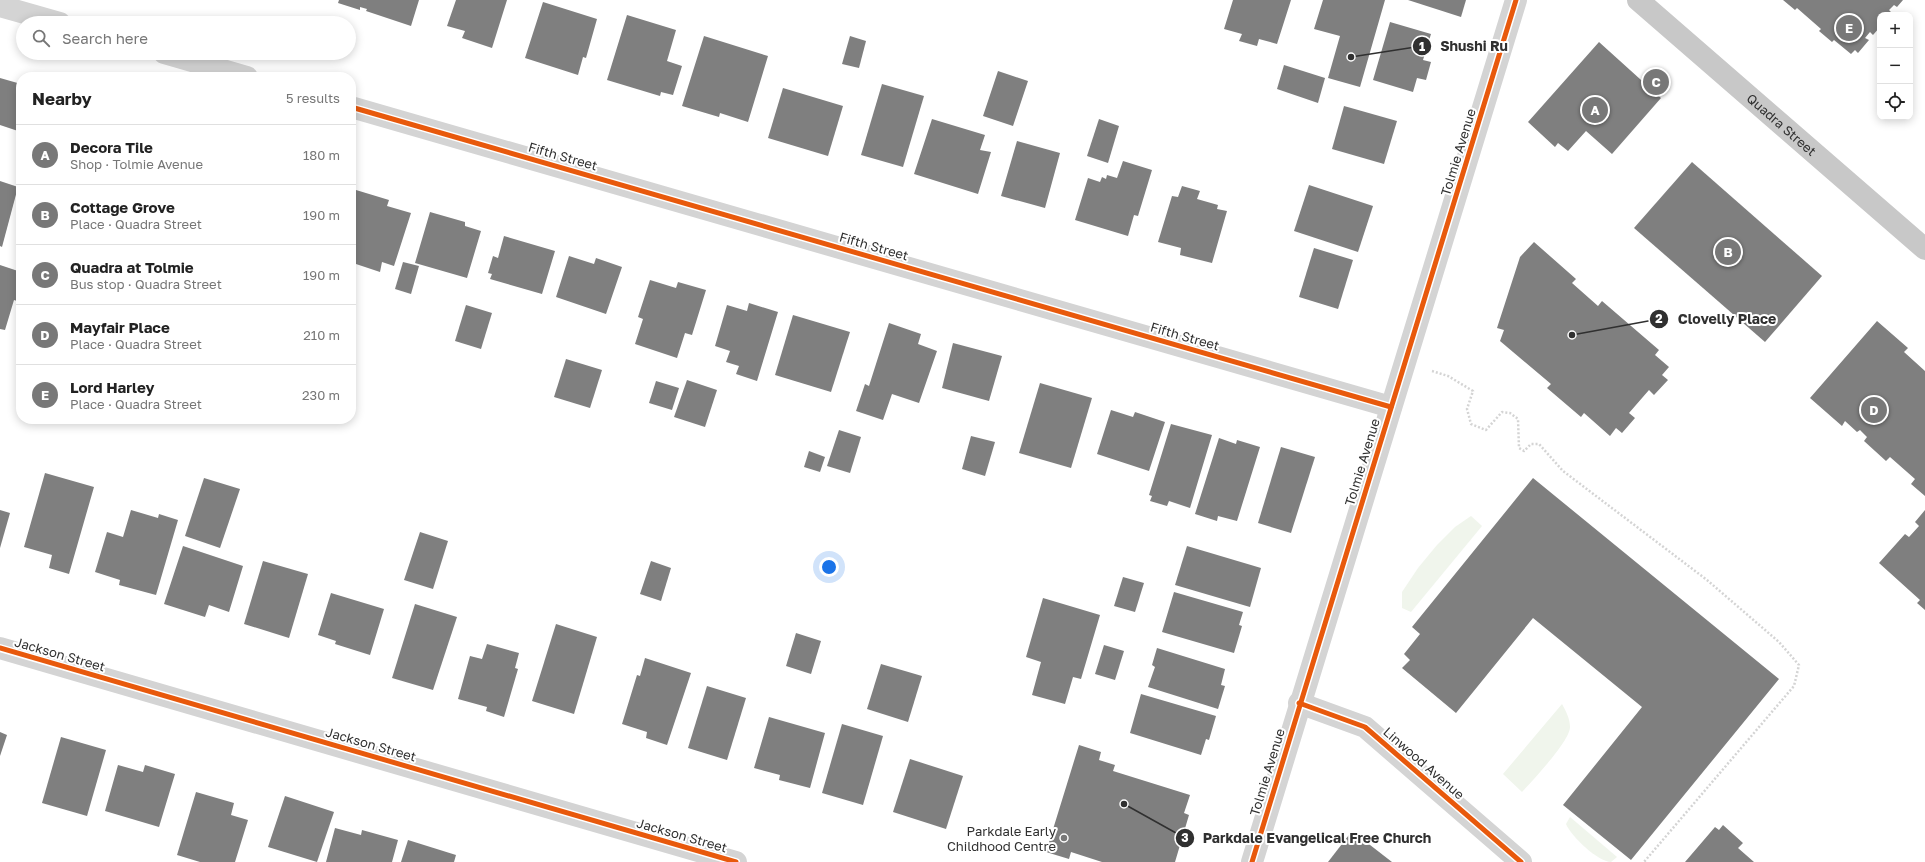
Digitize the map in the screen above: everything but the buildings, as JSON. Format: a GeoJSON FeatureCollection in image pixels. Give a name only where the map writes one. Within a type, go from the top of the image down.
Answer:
{"type":"FeatureCollection","features":[{"type":"Feature","properties":{"kind":"main road","name":"Quadra Street"},"geometry":{"type":"LineString","coordinates":[[1638,0],[1925,249]]}},
{"type":"Feature","properties":{"kind":"street","name":"Tolmie Avenue"},"geometry":{"type":"LineString","coordinates":[[1252,862],[1299,703],[1516,0]]}},
{"type":"Feature","properties":{"kind":"street"},"geometry":{"type":"LineString","coordinates":[[0,6],[35,16]]}},
{"type":"Feature","properties":{"kind":"street"},"geometry":{"type":"LineString","coordinates":[[188,60],[230,72]]}},
{"type":"Feature","properties":{"kind":"street","name":"Fifth Street"},"geometry":{"type":"LineString","coordinates":[[356,108],[1391,407]]}},
{"type":"Feature","properties":{"kind":"street","name":"Jackson Street"},"geometry":{"type":"LineString","coordinates":[[0,648],[736,862]]}},
{"type":"Feature","properties":{"kind":"street","name":"Linwood Avenue"},"geometry":{"type":"LineString","coordinates":[[1299,703],[1364,727],[1521,862]]}},
{"type":"Feature","properties":{"kind":"path"},"geometry":{"type":"LineString","coordinates":[[1405,362],[1448,376],[1473,391],[1467,410],[1471,424],[1486,430],[1502,412],[1510,413],[1518,419],[1519,448],[1524,451],[1531,444],[1539,444],[1563,471],[1707,580],[1779,642],[1799,665],[1794,686],[1644,862]]}},
{"type":"Feature","properties":{"kind":"shaded area"},"geometry":{"type":"Polygon","coordinates":[[[1471,516],[1482,526],[1411,612],[1402,608],[1402,592],[1418,568],[1437,545],[1455,527],[1471,516]]]}},
{"type":"Feature","properties":{"kind":"shaded area"},"geometry":{"type":"Polygon","coordinates":[[[1562,704],[1569,721],[1570,727],[1568,733],[1558,751],[1522,792],[1503,774],[1562,704]]]}},
{"type":"Feature","properties":{"kind":"shaded area"},"geometry":{"type":"Polygon","coordinates":[[[1570,817],[1617,857],[1611,862],[1606,861],[1599,858],[1586,848],[1573,835],[1566,824],[1570,817]]]}},
{"type":"Feature","properties":{"kind":"cycle path"},"geometry":{"type":"LineString","coordinates":[[1252,862],[1516,0]]}},
{"type":"Feature","properties":{"kind":"cycle path"},"geometry":{"type":"LineString","coordinates":[[356,108],[1391,407]]}},
{"type":"Feature","properties":{"kind":"cycle path"},"geometry":{"type":"LineString","coordinates":[[0,648],[736,862]]}},
{"type":"Feature","properties":{"kind":"cycle path"},"geometry":{"type":"LineString","coordinates":[[1299,703],[1365,727],[1521,862]]}},
{"type":"Feature","properties":{"kind":"place","name":"Lord Harley"},"geometry":{"type":"Point","coordinates":[1849,28]}},
{"type":"Feature","properties":{"kind":"place","name":"Shushi Ru"},"geometry":{"type":"Point","coordinates":[1351,57]}},
{"type":"Feature","properties":{"kind":"place","name":"Quadra at Tolmie"},"geometry":{"type":"Point","coordinates":[1656,82]}},
{"type":"Feature","properties":{"kind":"place","name":"Decora Tile"},"geometry":{"type":"Point","coordinates":[1595,110]}},
{"type":"Feature","properties":{"kind":"place","name":"Cottage Grove"},"geometry":{"type":"Point","coordinates":[1728,252]}},
{"type":"Feature","properties":{"kind":"place","name":"Clovelly Place"},"geometry":{"type":"Point","coordinates":[1572,335]}},
{"type":"Feature","properties":{"kind":"place","name":"Mayfair Place"},"geometry":{"type":"Point","coordinates":[1874,410]}},
{"type":"Feature","properties":{"kind":"place","name":"Parkdale Evangelical Free Church"},"geometry":{"type":"Point","coordinates":[1124,804]}},
{"type":"Feature","properties":{"kind":"place","name":"Parkdale Early Childhood Centre"},"geometry":{"type":"Point","coordinates":[1064,838]}}]}
